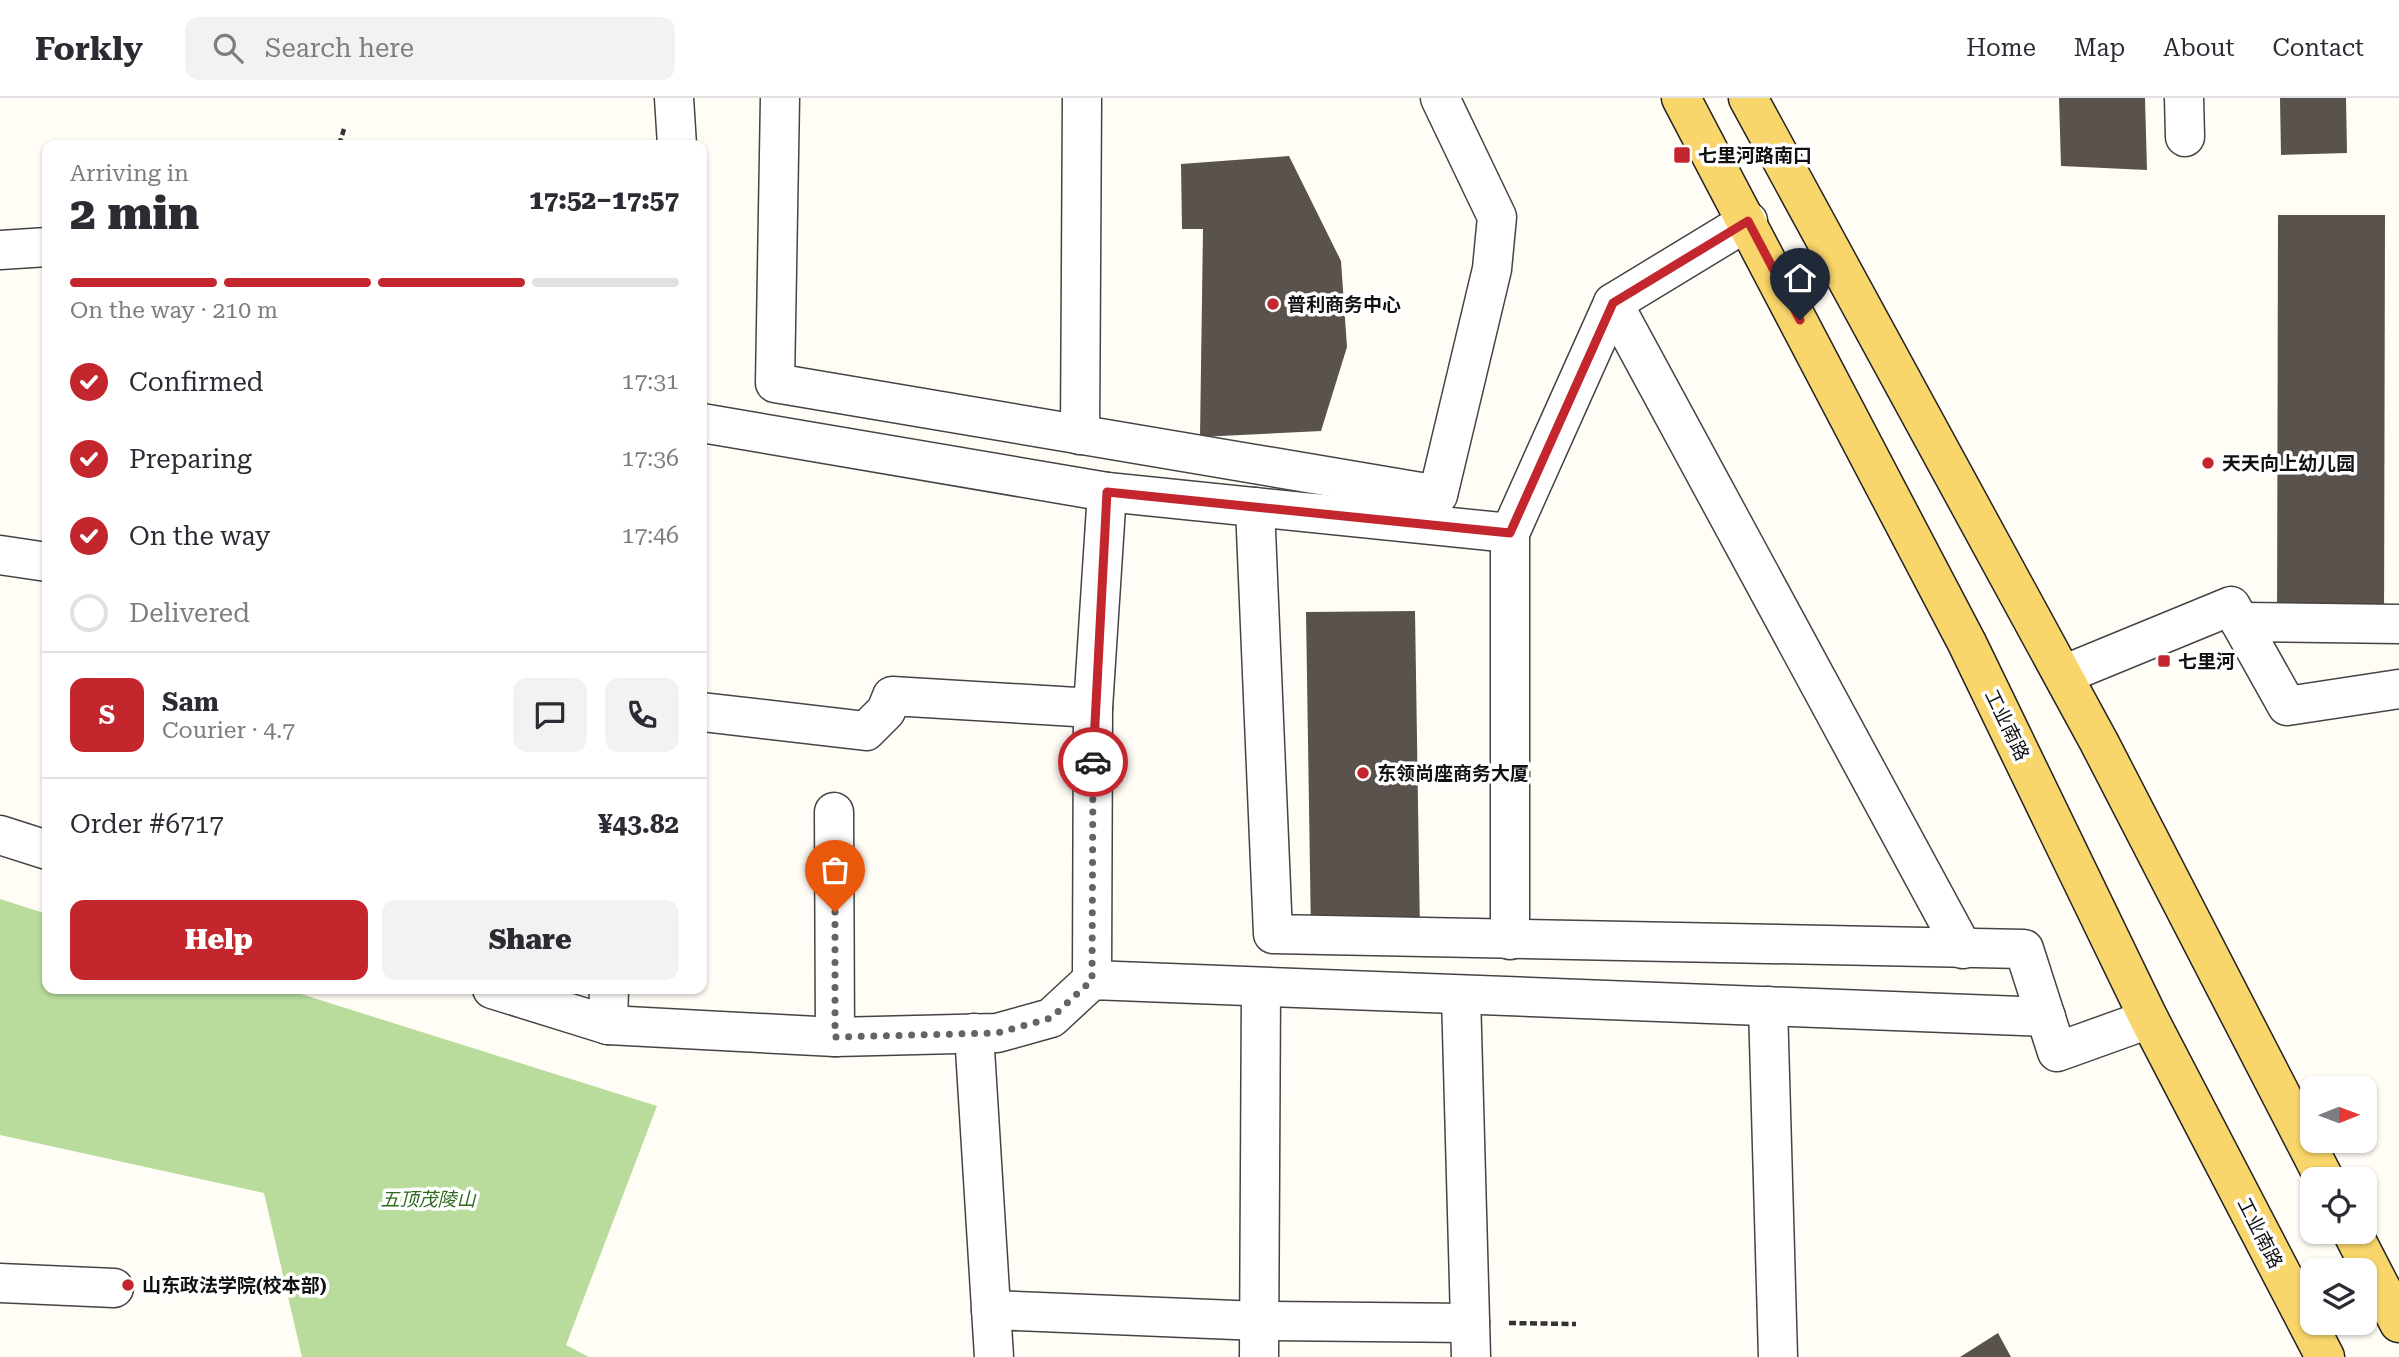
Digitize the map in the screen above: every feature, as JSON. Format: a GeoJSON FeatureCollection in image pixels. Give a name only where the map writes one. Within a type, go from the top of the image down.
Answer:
{"type":"FeatureCollection","features":[{"type":"Feature","properties":{"kind":"main road","name":"工业南路"},"geometry":{"type":"LineString","coordinates":[[1681,98],[1748,221],[1967,643],[2149,1019],[2325,1357]]}},
{"type":"Feature","properties":{"kind":"main road"},"geometry":{"type":"LineString","coordinates":[[1748,98],[2063,675],[2318,1167]]}},
{"type":"Feature","properties":{"kind":"main road"},"geometry":{"type":"LineString","coordinates":[[2358,1244],[2399,1323]]}},
{"type":"Feature","properties":{"kind":"street"},"geometry":{"type":"LineString","coordinates":[[674,98],[677,140]]}},
{"type":"Feature","properties":{"kind":"street"},"geometry":{"type":"LineString","coordinates":[[779,98],[775,383],[1438,495],[1492,268],[1497,217],[1440,98]]}},
{"type":"Feature","properties":{"kind":"street"},"geometry":{"type":"LineString","coordinates":[[1080,435],[1082,98]]}},
{"type":"Feature","properties":{"kind":"street"},"geometry":{"type":"LineString","coordinates":[[2184,98],[2185,137]]}},
{"type":"Feature","properties":{"kind":"street"},"geometry":{"type":"LineString","coordinates":[[1510,940],[1510,533],[1613,303],[1748,221]]}},
{"type":"Feature","properties":{"kind":"street"},"geometry":{"type":"LineString","coordinates":[[0,250],[42,247]]}},
{"type":"Feature","properties":{"kind":"street"},"geometry":{"type":"LineString","coordinates":[[1613,303],[1963,949]]}},
{"type":"Feature","properties":{"kind":"street"},"geometry":{"type":"LineString","coordinates":[[707,424],[1107,492],[1510,533]]}},
{"type":"Feature","properties":{"kind":"street"},"geometry":{"type":"LineString","coordinates":[[1092,980],[1093,708],[1107,492]]}},
{"type":"Feature","properties":{"kind":"street"},"geometry":{"type":"LineString","coordinates":[[1255,507],[1273,934],[2024,949],[2057,1052],[2149,1019]]}},
{"type":"Feature","properties":{"kind":"street"},"geometry":{"type":"LineString","coordinates":[[0,555],[42,561]]}},
{"type":"Feature","properties":{"kind":"street"},"geometry":{"type":"LineString","coordinates":[[2063,675],[2231,606],[2287,706],[2399,689]]}},
{"type":"Feature","properties":{"kind":"street"},"geometry":{"type":"LineString","coordinates":[[2240,622],[2399,624]]}},
{"type":"Feature","properties":{"kind":"street"},"geometry":{"type":"LineString","coordinates":[[707,713],[866,731],[886,711],[892,696],[1093,708]]}},
{"type":"Feature","properties":{"kind":"street"},"geometry":{"type":"LineString","coordinates":[[834,812],[835,1037]]}},
{"type":"Feature","properties":{"kind":"street"},"geometry":{"type":"LineString","coordinates":[[0,835],[42,848]]}},
{"type":"Feature","properties":{"kind":"street"},"geometry":{"type":"LineString","coordinates":[[524,994],[835,1037],[997,1033],[1051,1018],[1092,980],[2046,1017]]}},
{"type":"Feature","properties":{"kind":"street"},"geometry":{"type":"LineString","coordinates":[[1259,1339],[1261,987]]}},
{"type":"Feature","properties":{"kind":"street"},"geometry":{"type":"LineString","coordinates":[[991,1310],[1259,1339],[1471,1340],[1461,995]]}},
{"type":"Feature","properties":{"kind":"street"},"geometry":{"type":"LineString","coordinates":[[1768,1006],[1778,1357]]}},
{"type":"Feature","properties":{"kind":"street"},"geometry":{"type":"LineString","coordinates":[[974,1033],[994,1357]]}},
{"type":"Feature","properties":{"kind":"street"},"geometry":{"type":"LineString","coordinates":[[0,1283],[114,1288]]}},
{"type":"Feature","properties":{"kind":"path"},"geometry":{"type":"LineString","coordinates":[[341,140],[344,129]]}},
{"type":"Feature","properties":{"kind":"path"},"geometry":{"type":"LineString","coordinates":[[1471,1340],[1576,1324]]}},
{"type":"Feature","properties":{"kind":"green space","name":"五顶茂陵山"},"geometry":{"type":"Polygon","coordinates":[[[0,899],[42,912],[42,994],[301,994],[657,1106],[566,1345],[589,1357],[302,1357],[264,1193],[0,1135],[0,899]]]}},
{"type":"Feature","properties":{"kind":"building"},"geometry":{"type":"Polygon","coordinates":[[[2059,98],[2145,98],[2147,170],[2061,166],[2059,98]]]}},
{"type":"Feature","properties":{"kind":"building"},"geometry":{"type":"Polygon","coordinates":[[[2280,98],[2346,98],[2347,153],[2281,155],[2280,98]]]}},
{"type":"Feature","properties":{"kind":"building","name":"普利商务中心"},"geometry":{"type":"Polygon","coordinates":[[[1289,156],[1341,261],[1347,347],[1321,431],[1200,437],[1203,229],[1182,229],[1181,164],[1289,156]]]}},
{"type":"Feature","properties":{"kind":"building"},"geometry":{"type":"Polygon","coordinates":[[[2278,215],[2385,215],[2384,636],[2277,635],[2278,215]]]}},
{"type":"Feature","properties":{"kind":"building","name":"东领尚座商务大厦"},"geometry":{"type":"Polygon","coordinates":[[[1415,611],[1420,933],[1311,935],[1306,612],[1415,611]]]}},
{"type":"Feature","properties":{"kind":"building"},"geometry":{"type":"Polygon","coordinates":[[[1998,1333],[2011,1357],[1960,1357],[1998,1333]]]}},
{"type":"Feature","properties":{"kind":"way so far"},"geometry":{"type":"LineString","coordinates":[[835,912],[835,1037],[997,1033],[1051,1018],[1092,980],[1093,762]]}},
{"type":"Feature","properties":{"kind":"place","name":"七里河路南口"},"geometry":{"type":"Point","coordinates":[1682,155]}},
{"type":"Feature","properties":{"kind":"place","name":"普利商务中心"},"geometry":{"type":"Point","coordinates":[1273,304]}},
{"type":"Feature","properties":{"kind":"place","name":"天天向上幼儿园"},"geometry":{"type":"Point","coordinates":[2208,463]}},
{"type":"Feature","properties":{"kind":"place","name":"七里河"},"geometry":{"type":"Point","coordinates":[2164,661]}},
{"type":"Feature","properties":{"kind":"place","name":"东领尚座商务大厦"},"geometry":{"type":"Point","coordinates":[1363,773]}},
{"type":"Feature","properties":{"kind":"place","name":"山东政法学院(校本部)"},"geometry":{"type":"Point","coordinates":[128,1285]}},
{"type":"Feature","properties":{"kind":"route"},"geometry":{"type":"LineString","coordinates":[[1093,762],[1093,708],[1107,492],[1510,533],[1613,303],[1748,221],[1800,320]]}}]}
